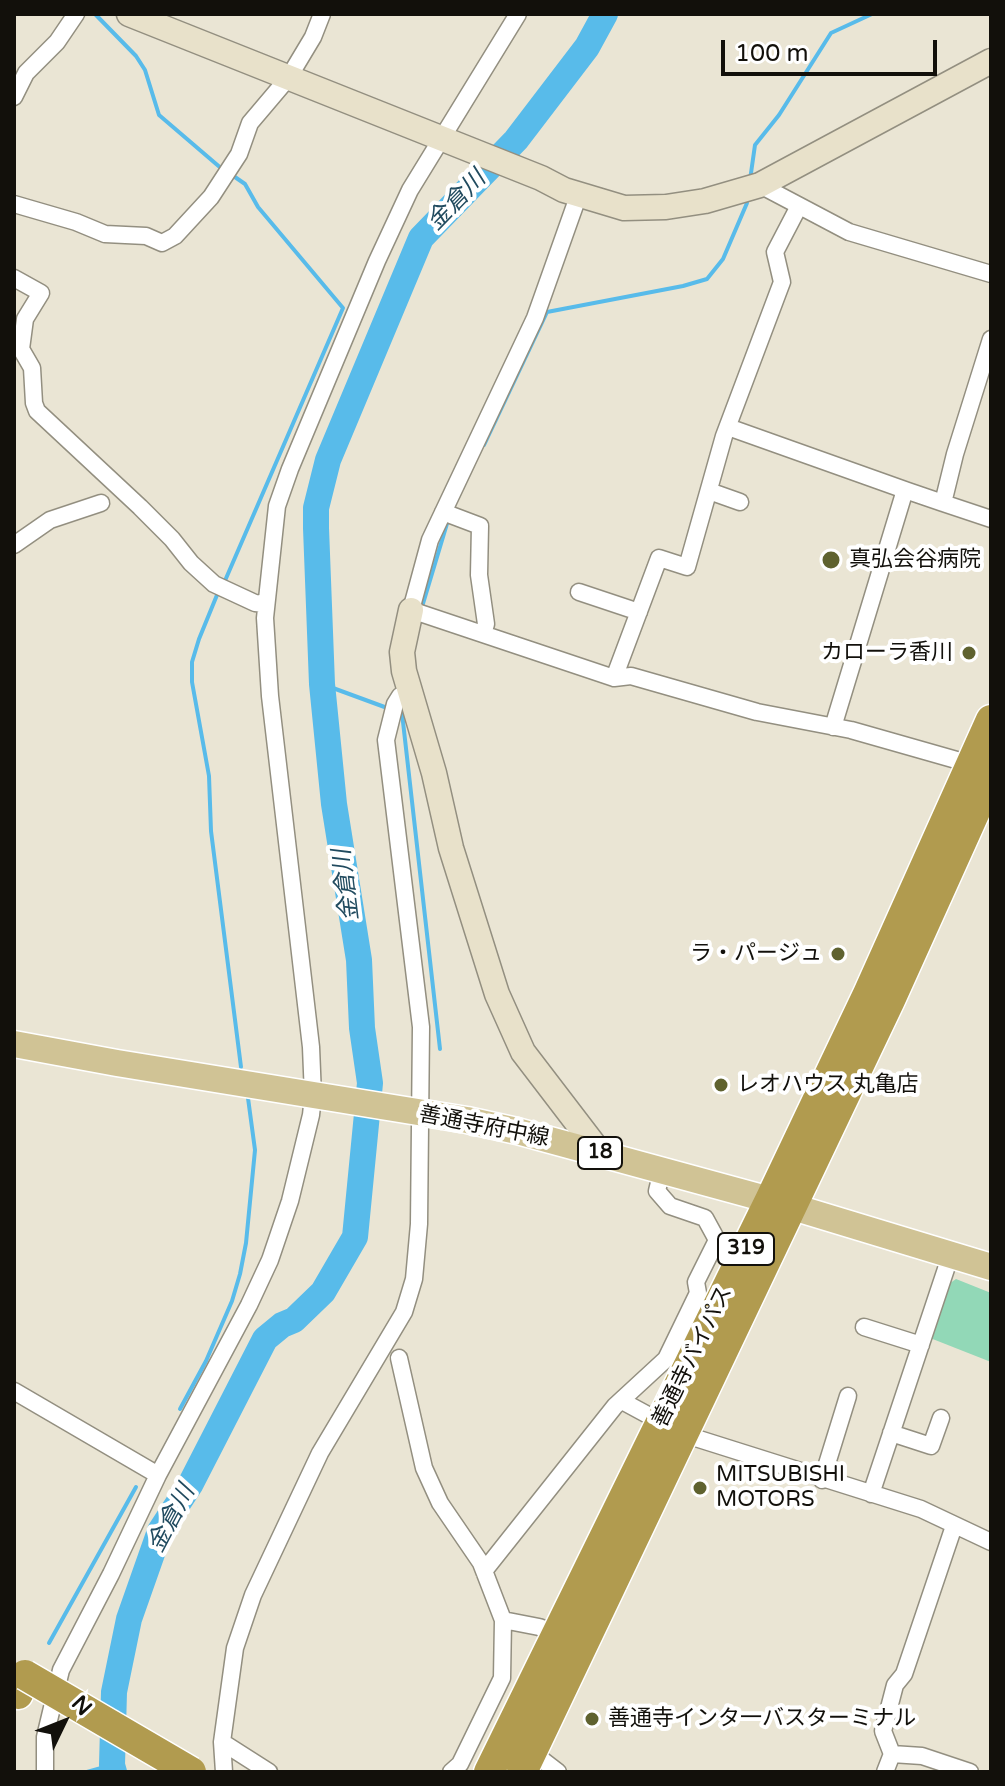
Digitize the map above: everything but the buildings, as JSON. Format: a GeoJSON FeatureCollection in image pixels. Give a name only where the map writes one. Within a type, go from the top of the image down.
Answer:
{"type":"FeatureCollection","features":[{"type":"Feature","properties":{"kind":"highway","name":"善通寺バイパス"},"geometry":{"type":"LineString","coordinates":[[489,1772],[570,1638],[781,1203],[890,1000],[985,770],[991,720]]}},
{"type":"Feature","properties":{"kind":"highway","name":"善通寺バイパス"},"geometry":{"type":"LineString","coordinates":[[527,1762],[570,1638]]}},
{"type":"Feature","properties":{"kind":"highway"},"geometry":{"type":"LineString","coordinates":[[18,1682],[153,1772]]}},
{"type":"Feature","properties":{"kind":"highway"},"geometry":{"type":"LineString","coordinates":[[18,1682],[191,1772]]}},
{"type":"Feature","properties":{"kind":"main road","name":"善通寺府中線"},"geometry":{"type":"LineString","coordinates":[[14,1044],[517,1131],[781,1203],[991,1267]]}},
{"type":"Feature","properties":{"kind":"street"},"geometry":{"type":"LineString","coordinates":[[14,97],[26,73],[57,42],[76,14]]}},
{"type":"Feature","properties":{"kind":"street"},"geometry":{"type":"LineString","coordinates":[[129,14],[579,194],[624,208],[666,207],[705,201],[760,185],[991,61]]}},
{"type":"Feature","properties":{"kind":"street"},"geometry":{"type":"LineString","coordinates":[[14,204],[105,234],[146,236],[162,243],[175,236],[211,197],[239,154],[250,123],[289,77],[313,37],[322,14]]}},
{"type":"Feature","properties":{"kind":"street"},"geometry":{"type":"LineString","coordinates":[[45,1772],[45,1737],[61,1670],[270,1260],[320,1097],[270,696],[266,604],[277,506],[377,261],[410,190],[518,14]]}},
{"type":"Feature","properties":{"kind":"street"},"geometry":{"type":"LineString","coordinates":[[760,185],[849,232],[991,274]]}},
{"type":"Feature","properties":{"kind":"street"},"geometry":{"type":"LineString","coordinates":[[224,1772],[222,1742],[235,1648],[253,1595],[320,1453],[404,1312],[414,1279],[419,1224],[412,1112],[421,1027],[386,740],[399,703],[402,652],[430,540],[448,514],[530,329],[579,194]]}},
{"type":"Feature","properties":{"kind":"street"},"geometry":{"type":"LineString","coordinates":[[614,678],[659,558],[687,567],[728,427],[782,282],[775,252],[799,206]]}},
{"type":"Feature","properties":{"kind":"street"},"geometry":{"type":"LineString","coordinates":[[14,278],[41,293],[25,319],[21,349],[32,368],[37,411],[140,507],[214,584],[255,603],[266,604]]}},
{"type":"Feature","properties":{"kind":"street"},"geometry":{"type":"LineString","coordinates":[[943,503],[991,339]]}},
{"type":"Feature","properties":{"kind":"street"},"geometry":{"type":"LineString","coordinates":[[728,427],[991,519]]}},
{"type":"Feature","properties":{"kind":"street"},"geometry":{"type":"LineString","coordinates":[[833,727],[905,490]]}},
{"type":"Feature","properties":{"kind":"street"},"geometry":{"type":"LineString","coordinates":[[709,491],[740,502]]}},
{"type":"Feature","properties":{"kind":"street"},"geometry":{"type":"LineString","coordinates":[[14,545],[50,520],[101,503]]}},
{"type":"Feature","properties":{"kind":"street"},"geometry":{"type":"LineString","coordinates":[[448,514],[480,526],[479,575],[486,624],[483,634]]}},
{"type":"Feature","properties":{"kind":"street"},"geometry":{"type":"LineString","coordinates":[[579,592],[639,612]]}},
{"type":"Feature","properties":{"kind":"street"},"geometry":{"type":"LineString","coordinates":[[411,610],[614,678],[631,676],[757,712],[833,727],[985,770]]}},
{"type":"Feature","properties":{"kind":"street"},"geometry":{"type":"LineString","coordinates":[[399,703],[434,773],[451,848],[497,994],[523,1052],[601,1154]]}},
{"type":"Feature","properties":{"kind":"street"},"geometry":{"type":"LineString","coordinates":[[484,1571],[622,1401],[666,1359],[698,1293],[696,1282],[717,1240],[705,1218],[670,1206],[657,1191],[662,1170]]}},
{"type":"Feature","properties":{"kind":"street"},"geometry":{"type":"LineString","coordinates":[[871,1494],[951,1254]]}},
{"type":"Feature","properties":{"kind":"street"},"geometry":{"type":"LineString","coordinates":[[864,1327],[921,1345]]}},
{"type":"Feature","properties":{"kind":"street"},"geometry":{"type":"LineString","coordinates":[[399,1358],[424,1468],[440,1503],[484,1571],[503,1620],[502,1678],[460,1764],[451,1772]]}},
{"type":"Feature","properties":{"kind":"street"},"geometry":{"type":"LineString","coordinates":[[14,1391],[158,1475]]}},
{"type":"Feature","properties":{"kind":"street"},"geometry":{"type":"LineString","coordinates":[[822,1480],[848,1396]]}},
{"type":"Feature","properties":{"kind":"street"},"geometry":{"type":"LineString","coordinates":[[622,1401],[672,1428],[822,1480],[921,1509],[991,1542]]}},
{"type":"Feature","properties":{"kind":"street"},"geometry":{"type":"LineString","coordinates":[[891,1433],[931,1446],[941,1418]]}},
{"type":"Feature","properties":{"kind":"street"},"geometry":{"type":"LineString","coordinates":[[885,1772],[892,1754],[883,1731],[895,1685],[904,1674],[954,1526]]}},
{"type":"Feature","properties":{"kind":"street"},"geometry":{"type":"LineString","coordinates":[[503,1620],[539,1627],[570,1638]]}},
{"type":"Feature","properties":{"kind":"street"},"geometry":{"type":"LineString","coordinates":[[222,1742],[269,1772]]}},
{"type":"Feature","properties":{"kind":"street"},"geometry":{"type":"LineString","coordinates":[[892,1754],[922,1756],[970,1772]]}},
{"type":"Feature","properties":{"kind":"street"},"geometry":{"type":"LineString","coordinates":[[527,1762],[558,1772]]}},
{"type":"Feature","properties":{"kind":"green space"},"geometry":{"type":"Polygon","coordinates":[[[956,1279],[991,1293],[991,1362],[925,1336],[943,1288],[956,1279]]]}},
{"type":"Feature","properties":{"kind":"waterway"},"geometry":{"type":"LineString","coordinates":[[95,14],[136,56],[145,70],[159,115],[222,169]]}},
{"type":"Feature","properties":{"kind":"waterway","name":"金倉川"},"geometry":{"type":"LineString","coordinates":[[114,1772],[114,1692],[129,1619],[160,1531],[190,1485],[265,1339],[294,1320],[323,1292],[355,1237],[370,1083],[362,1028],[359,960],[334,804],[322,684],[316,508],[328,460],[421,238],[516,140],[587,47],[605,14]]}},
{"type":"Feature","properties":{"kind":"waterway"},"geometry":{"type":"LineString","coordinates":[[750,180],[755,145],[779,115],[831,33],[872,14]]}},
{"type":"Feature","properties":{"kind":"waterway"},"geometry":{"type":"LineString","coordinates":[[224,583],[343,308],[258,207],[245,184],[232,175]]}},
{"type":"Feature","properties":{"kind":"waterway"},"geometry":{"type":"LineString","coordinates":[[484,445],[547,312],[707,279],[723,259],[747,203]]}},
{"type":"Feature","properties":{"kind":"waterway"},"geometry":{"type":"LineString","coordinates":[[422,607],[449,517]]}},
{"type":"Feature","properties":{"kind":"waterway"},"geometry":{"type":"LineString","coordinates":[[217,595],[192,662],[192,682],[209,776],[211,831],[241,1067]]}},
{"type":"Feature","properties":{"kind":"waterway"},"geometry":{"type":"LineString","coordinates":[[322,684],[390,709]]}},
{"type":"Feature","properties":{"kind":"waterway"},"geometry":{"type":"LineString","coordinates":[[399,712],[402,713],[440,1049]]}},
{"type":"Feature","properties":{"kind":"waterway"},"geometry":{"type":"LineString","coordinates":[[180,1409],[206,1361],[240,1274],[255,1150],[248,1098]]}},
{"type":"Feature","properties":{"kind":"waterway"},"geometry":{"type":"LineString","coordinates":[[49,1643],[136,1487]]}},
{"type":"Feature","properties":{"kind":"waterway"},"geometry":{"type":"LineString","coordinates":[[87,1772],[112,1765]]}},
{"type":"Feature","properties":{"kind":"place","name":"真弘会谷病院"},"geometry":{"type":"Point","coordinates":[831,560]}},
{"type":"Feature","properties":{"kind":"place","name":"カローラ香川"},"geometry":{"type":"Point","coordinates":[969,653]}},
{"type":"Feature","properties":{"kind":"place","name":"ラ・パージュ"},"geometry":{"type":"Point","coordinates":[838,954]}},
{"type":"Feature","properties":{"kind":"place","name":"レオハウス 丸亀店"},"geometry":{"type":"Point","coordinates":[721,1085]}},
{"type":"Feature","properties":{"kind":"place","name":"MITSUBISHI MOTORS"},"geometry":{"type":"Point","coordinates":[700,1488]}},
{"type":"Feature","properties":{"kind":"place","name":"善通寺インタ一バスターミナル"},"geometry":{"type":"Point","coordinates":[592,1719]}}]}
